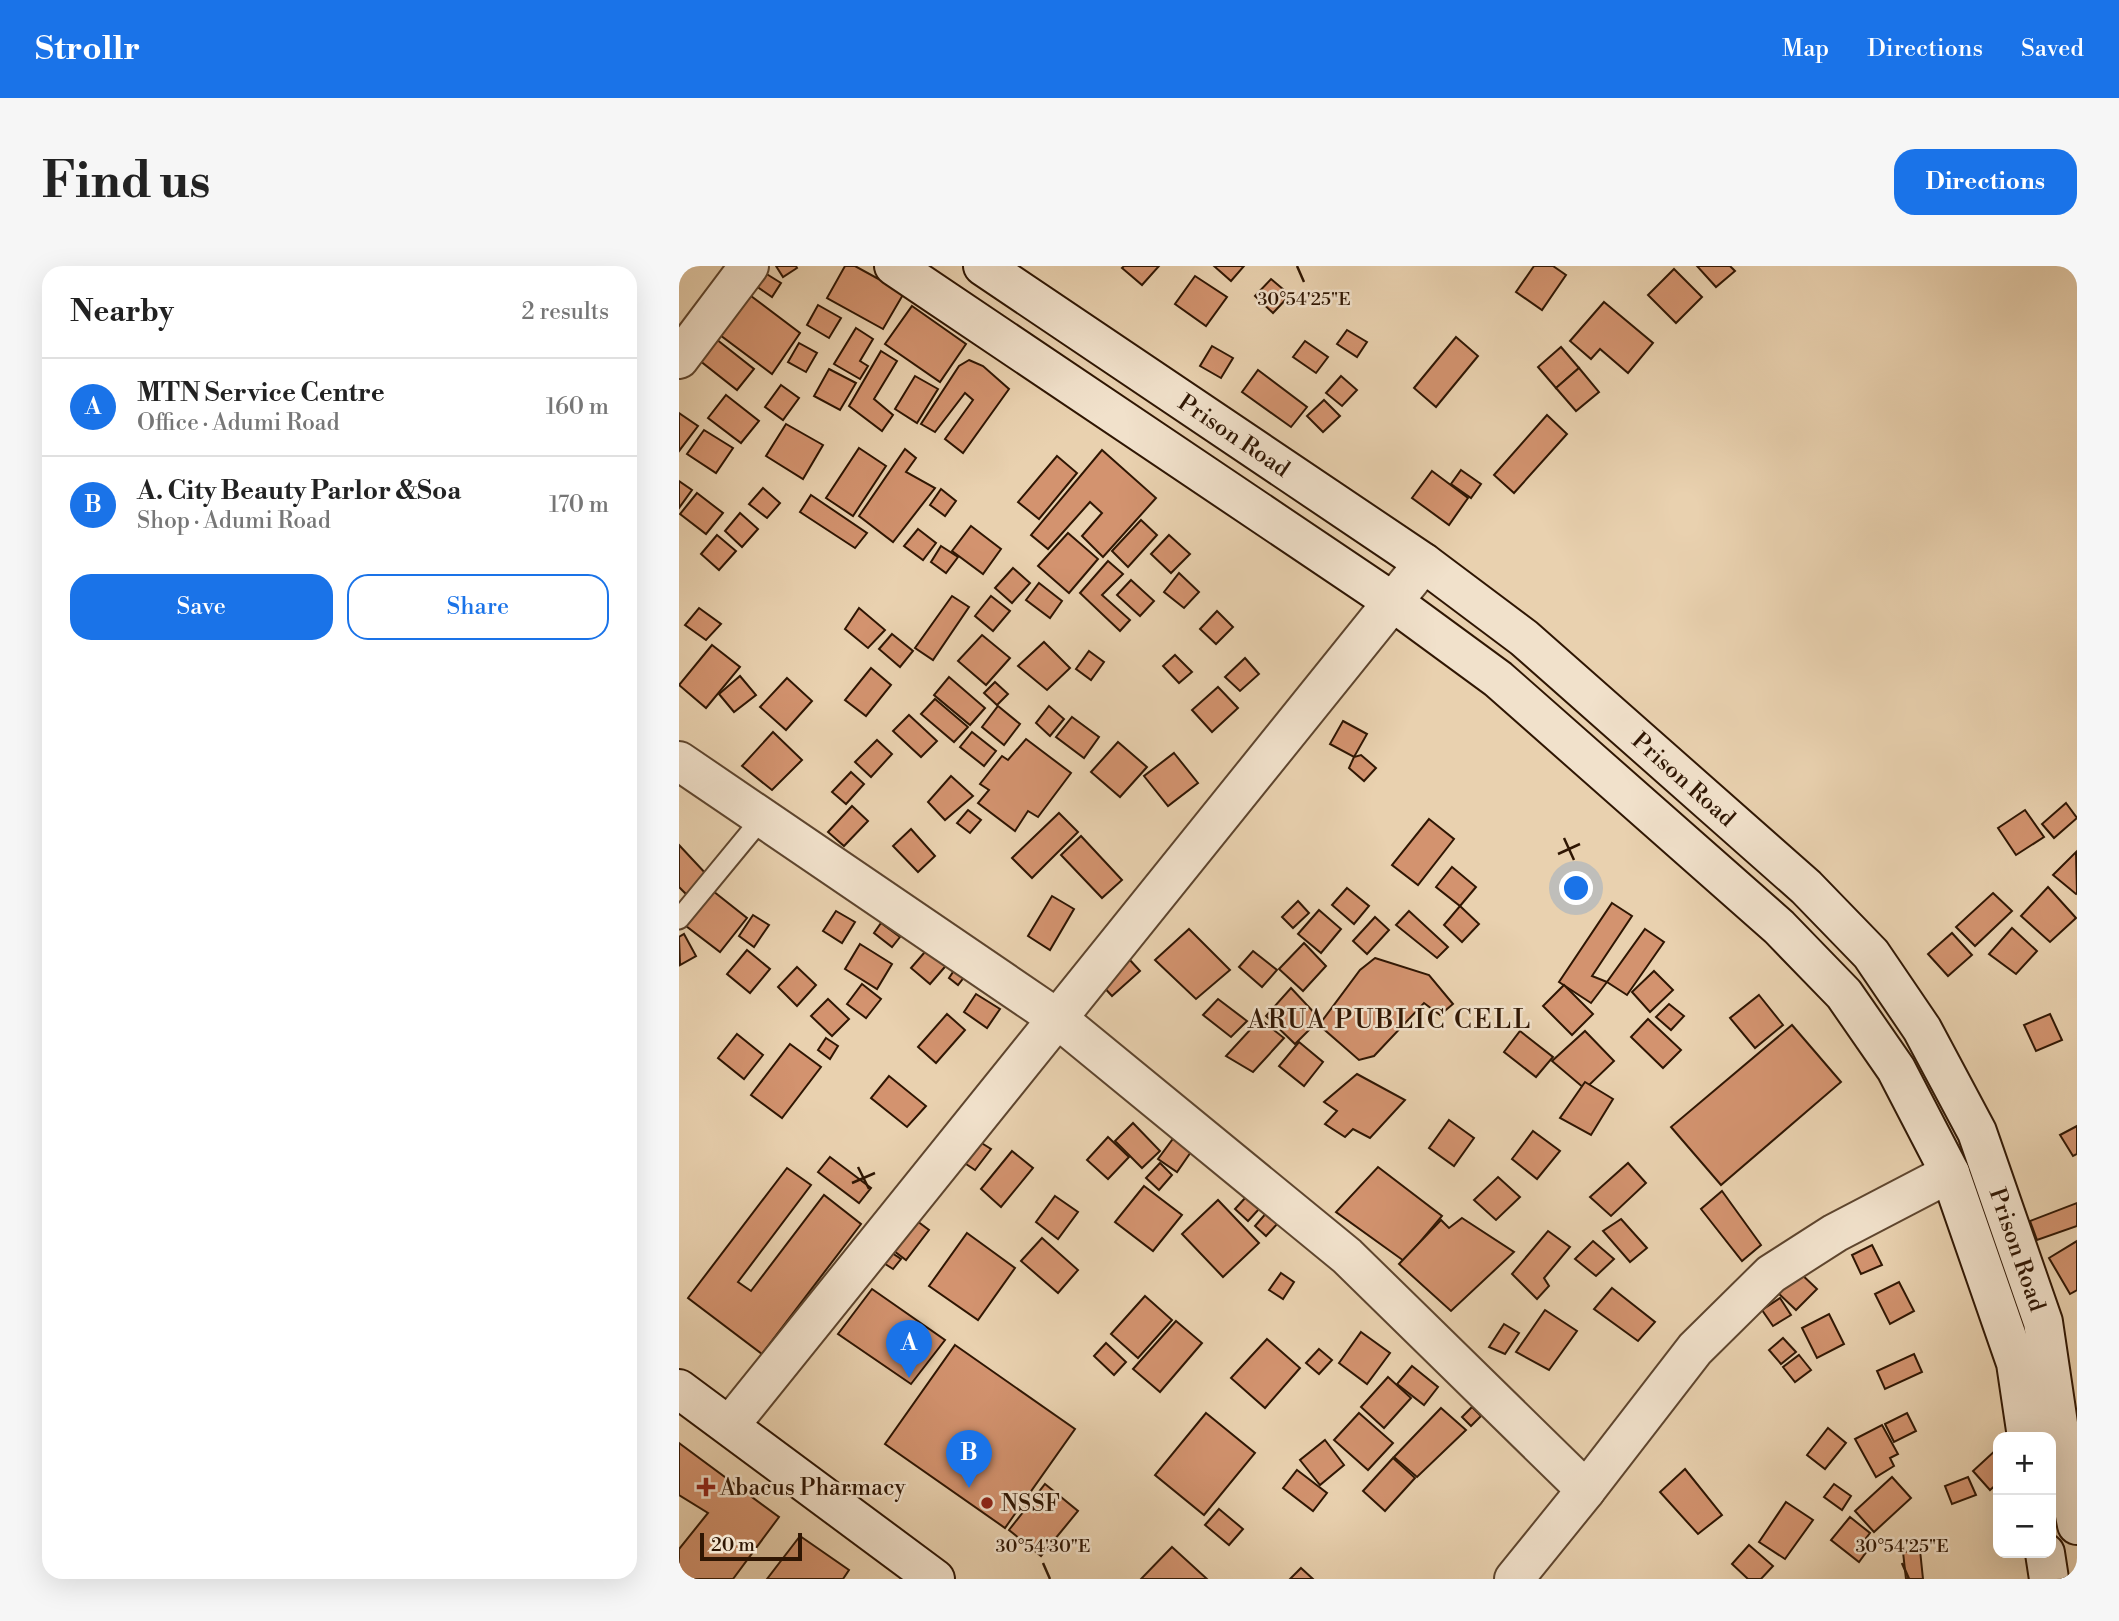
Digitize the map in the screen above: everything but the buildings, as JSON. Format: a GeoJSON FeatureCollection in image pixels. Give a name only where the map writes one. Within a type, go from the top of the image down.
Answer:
{"type":"FeatureCollection","features":[{"type":"Feature","properties":{"kind":"street"},"geometry":{"type":"LineString","coordinates":[[679,359],[749,266]]}},
{"type":"Feature","properties":{"kind":"street","name":"Prison Road"},"geometry":{"type":"LineString","coordinates":[[894,266],[1393,602],[1498,679],[1779,927],[1844,994],[1896,1069],[1950,1173],[2016,1363],[2050,1432]]}},
{"type":"Feature","properties":{"kind":"street","name":"Prison Road"},"geometry":{"type":"LineString","coordinates":[[983,266],[1424,563],[1524,638],[1805,887],[1871,954],[1922,1029],[1977,1132],[2043,1322],[2053,1432]]}},
{"type":"Feature","properties":{"kind":"street"},"geometry":{"type":"LineString","coordinates":[[730,1425],[1424,563]]}},
{"type":"Feature","properties":{"kind":"street"},"geometry":{"type":"LineString","coordinates":[[679,761],[1058,1019],[1347,1256],[1586,1490]]}},
{"type":"Feature","properties":{"kind":"street"},"geometry":{"type":"LineString","coordinates":[[1514,1579],[1695,1349],[1771,1275],[1835,1233],[1950,1173]]}},
{"type":"Feature","properties":{"kind":"street"},"geometry":{"type":"LineString","coordinates":[[679,1389],[935,1579]]}},
{"type":"Feature","properties":{"kind":"street","name":"Prison Road"},"geometry":{"type":"LineString","coordinates":[[2056,1448],[2077,1525]]}},
{"type":"Feature","properties":{"kind":"street"},"geometry":{"type":"LineString","coordinates":[[2046,1558],[2049,1579]]}},
{"type":"Feature","properties":{"kind":"lane"},"geometry":{"type":"LineString","coordinates":[[679,919],[763,817]]}},
{"type":"Feature","properties":{"kind":"place","name":"MTN Service Centre"},"geometry":{"type":"Point","coordinates":[909,1378]}},
{"type":"Feature","properties":{"kind":"place","name":"Abacus Pharmacy"},"geometry":{"type":"Point","coordinates":[706,1487]}},
{"type":"Feature","properties":{"kind":"place","name":"A. City Beauty Parlor &Soa"},"geometry":{"type":"Point","coordinates":[969,1488]}},
{"type":"Feature","properties":{"kind":"place","name":"NSSF"},"geometry":{"type":"Point","coordinates":[987,1503]}},
{"type":"Feature","properties":{"kind":"district","name":"ARUA PUBLIC CELL"},"geometry":{"type":"Point","coordinates":[1390,1019]}}]}
